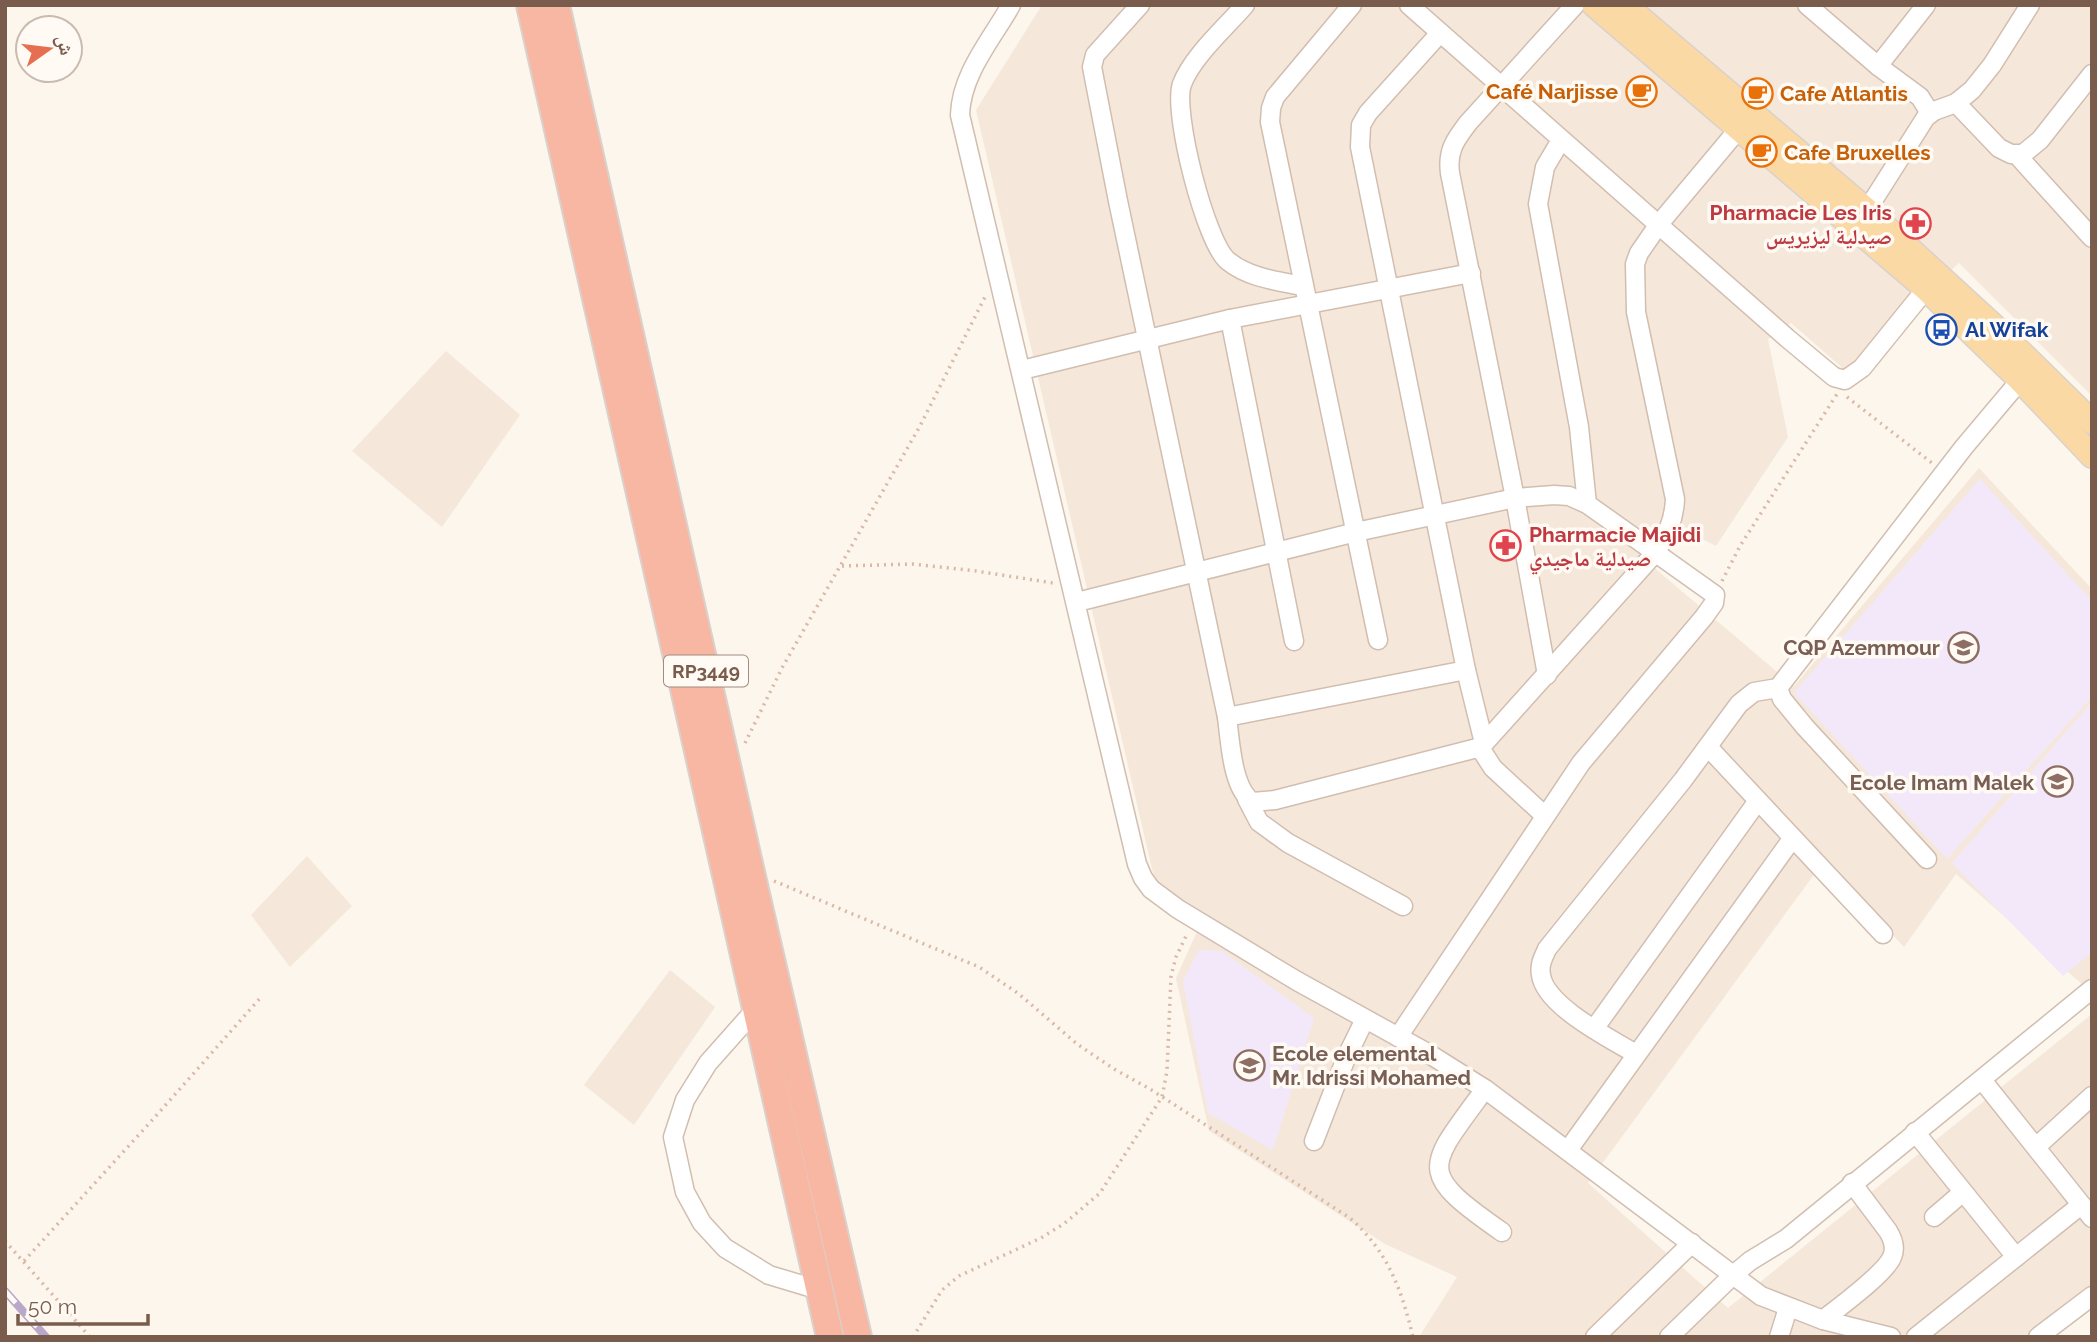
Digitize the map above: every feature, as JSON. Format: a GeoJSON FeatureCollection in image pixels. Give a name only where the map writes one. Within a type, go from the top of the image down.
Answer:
{"type":"FeatureCollection","features":[{"type":"Feature","properties":{"kind":"highway","name":"RP3449"},"geometry":{"type":"LineString","coordinates":[[530,5],[830,1337]]}},
{"type":"Feature","properties":{"kind":"highway","name":"RP3449"},"geometry":{"type":"LineString","coordinates":[[556,5],[858,1337]]}},
{"type":"Feature","properties":{"kind":"main road"},"geometry":{"type":"LineString","coordinates":[[1594,5],[1867,210],[2027,372],[2092,456]]}},
{"type":"Feature","properties":{"kind":"main road"},"geometry":{"type":"LineString","coordinates":[[1625,5],[1926,289],[2092,422]]}},
{"type":"Feature","properties":{"kind":"street"},"geometry":{"type":"LineString","coordinates":[[1012,5],[972,69],[960,100],[963,130],[999,270],[1137,863],[1143,878],[1162,899],[1196,920],[1485,1089],[1761,1296],[1823,1320],[1891,1337]]}},
{"type":"Feature","properties":{"kind":"street"},"geometry":{"type":"LineString","coordinates":[[1140,5],[1095,55],[1092,67],[1238,780],[1244,796],[1253,802],[1275,800],[1482,745],[1655,553],[1670,529],[1675,514],[1675,499],[1636,312],[1634,276],[1639,253],[1745,121]]}},
{"type":"Feature","properties":{"kind":"street"},"geometry":{"type":"LineString","coordinates":[[1245,5],[1198,59],[1182,84],[1179,96],[1181,122],[1201,200],[1220,253],[1242,270],[1305,295]]}},
{"type":"Feature","properties":{"kind":"street"},"geometry":{"type":"LineString","coordinates":[[1352,5],[1287,81],[1271,108],[1273,135],[1305,295],[1378,640]]}},
{"type":"Feature","properties":{"kind":"street"},"geometry":{"type":"LineString","coordinates":[[1409,5],[1787,338],[1841,379],[1851,377],[1862,368],[1926,289]]}},
{"type":"Feature","properties":{"kind":"street"},"geometry":{"type":"LineString","coordinates":[[1547,675],[1515,498],[1450,173],[1449,156],[1461,133],[1575,5]]}},
{"type":"Feature","properties":{"kind":"street"},"geometry":{"type":"LineString","coordinates":[[1807,5],[1878,66],[1920,97],[1930,113]]}},
{"type":"Feature","properties":{"kind":"street"},"geometry":{"type":"LineString","coordinates":[[1878,66],[1926,5]]}},
{"type":"Feature","properties":{"kind":"street"},"geometry":{"type":"LineString","coordinates":[[1867,210],[1907,144],[1930,113],[1956,103],[1972,90],[1992,65],[2030,5]]}},
{"type":"Feature","properties":{"kind":"street"},"geometry":{"type":"LineString","coordinates":[[1440,33],[1378,101],[1362,125],[1362,159],[1482,745],[1481,753],[1493,768],[1544,815]]}},
{"type":"Feature","properties":{"kind":"street"},"geometry":{"type":"LineString","coordinates":[[2017,155],[2032,148],[2040,140],[2092,74]]}},
{"type":"Feature","properties":{"kind":"street"},"geometry":{"type":"LineString","coordinates":[[1956,103],[1999,148],[2017,155],[2092,238]]}},
{"type":"Feature","properties":{"kind":"street"},"geometry":{"type":"LineString","coordinates":[[1561,141],[1545,167],[1538,204],[1579,427],[1587,504]]}},
{"type":"Feature","properties":{"kind":"street"},"geometry":{"type":"LineString","coordinates":[[1022,370],[1230,319],[1305,295],[1389,288],[1471,273]]}},
{"type":"Feature","properties":{"kind":"street"},"geometry":{"type":"LineString","coordinates":[[1230,319],[1294,640]]}},
{"type":"Feature","properties":{"kind":"street"},"geometry":{"type":"LineString","coordinates":[[1636,1054],[1594,1029],[1566,1009],[1549,992],[1541,976],[1542,960],[1564,927],[1631,847],[1747,696],[1778,688],[1944,473],[2027,372]]}},
{"type":"Feature","properties":{"kind":"street"},"geometry":{"type":"LineString","coordinates":[[1075,594],[1197,573],[1435,514],[1515,498],[1554,495],[1569,496],[1587,504],[1714,595],[1714,603],[1704,617],[1581,763],[1398,1037]]}},
{"type":"Feature","properties":{"kind":"street"},"geometry":{"type":"LineString","coordinates":[[1227,717],[1466,670]]}},
{"type":"Feature","properties":{"kind":"street"},"geometry":{"type":"LineString","coordinates":[[1778,688],[1782,699],[1805,727],[1927,859]]}},
{"type":"Feature","properties":{"kind":"street"},"geometry":{"type":"LineString","coordinates":[[1708,747],[1882,934]]}},
{"type":"Feature","properties":{"kind":"street"},"geometry":{"type":"LineString","coordinates":[[1248,799],[1259,822],[1288,843],[1403,905]]}},
{"type":"Feature","properties":{"kind":"street"},"geometry":{"type":"LineString","coordinates":[[1594,1029],[1757,802]]}},
{"type":"Feature","properties":{"kind":"street"},"geometry":{"type":"LineString","coordinates":[[1568,1150],[1792,838]]}},
{"type":"Feature","properties":{"kind":"street"},"geometry":{"type":"LineString","coordinates":[[1669,1337],[1750,1261],[1786,1239],[2092,989]]}},
{"type":"Feature","properties":{"kind":"street"},"geometry":{"type":"LineString","coordinates":[[756,1009],[708,1063],[685,1100],[673,1138],[675,1149],[685,1192],[702,1223],[725,1248],[769,1275],[819,1290]]}},
{"type":"Feature","properties":{"kind":"street"},"geometry":{"type":"LineString","coordinates":[[1314,1141],[1346,1058],[1365,1019]]}},
{"type":"Feature","properties":{"kind":"street"},"geometry":{"type":"LineString","coordinates":[[1916,1337],[2015,1257],[2086,1211],[1982,1080]]}},
{"type":"Feature","properties":{"kind":"street"},"geometry":{"type":"LineString","coordinates":[[1485,1089],[1443,1149],[1437,1165],[1446,1188],[1502,1232]]}},
{"type":"Feature","properties":{"kind":"street"},"geometry":{"type":"LineString","coordinates":[[2036,1147],[2092,1096]]}},
{"type":"Feature","properties":{"kind":"street"},"geometry":{"type":"LineString","coordinates":[[1914,1132],[2015,1257]]}},
{"type":"Feature","properties":{"kind":"street"},"geometry":{"type":"LineString","coordinates":[[1823,1320],[1878,1274],[1892,1258],[1894,1251],[1888,1231],[1852,1183]]}},
{"type":"Feature","properties":{"kind":"street"},"geometry":{"type":"LineString","coordinates":[[1934,1217],[1962,1193]]}},
{"type":"Feature","properties":{"kind":"street"},"geometry":{"type":"LineString","coordinates":[[1595,1337],[1692,1243]]}},
{"type":"Feature","properties":{"kind":"street"},"geometry":{"type":"LineString","coordinates":[[2038,1337],[2092,1296]]}},
{"type":"Feature","properties":{"kind":"street"},"geometry":{"type":"LineString","coordinates":[[1779,1337],[1788,1308]]}},
{"type":"Feature","properties":{"kind":"path"},"geometry":{"type":"LineString","coordinates":[[744,744],[782,668],[920,426],[999,270]]}},
{"type":"Feature","properties":{"kind":"path"},"geometry":{"type":"LineString","coordinates":[[1714,595],[1740,546],[1839,390],[1944,473]]}},
{"type":"Feature","properties":{"kind":"path"},"geometry":{"type":"LineString","coordinates":[[842,566],[912,564],[976,571],[1075,594]]}},
{"type":"Feature","properties":{"kind":"path"},"geometry":{"type":"LineString","coordinates":[[768,879],[979,967],[1019,994],[1077,1044],[1350,1218],[1368,1235],[1395,1279],[1413,1337]]}},
{"type":"Feature","properties":{"kind":"path"},"geometry":{"type":"LineString","coordinates":[[913,1337],[942,1290],[959,1276],[1041,1238],[1065,1223],[1100,1193],[1162,1097],[1167,1071],[1171,976],[1182,942],[1196,920]]}},
{"type":"Feature","properties":{"kind":"path"},"geometry":{"type":"LineString","coordinates":[[24,1261],[262,996]]}},
{"type":"Feature","properties":{"kind":"path"},"geometry":{"type":"LineString","coordinates":[[5,1241],[90,1337]]}},
{"type":"Feature","properties":{"kind":"shaded area"},"geometry":{"type":"Polygon","coordinates":[[[1042,5],[2092,5],[2092,396],[1959,263],[1846,371],[1791,323],[1768,339],[1788,437],[1716,546],[1674,525],[1645,560],[1794,686],[1979,468],[2092,589],[2092,993],[1956,874],[1904,947],[1824,861],[1588,1183],[1728,1308],[2092,1014],[2092,1297],[2041,1337],[1419,1337],[1457,1277],[1385,1244],[1209,1131],[1176,978],[1204,916],[1155,882],[976,110],[1042,5]]]}},
{"type":"Feature","properties":{"kind":"shaded area"},"geometry":{"type":"Polygon","coordinates":[[[446,351],[520,415],[442,527],[352,451],[446,351]]]}},
{"type":"Feature","properties":{"kind":"shaded area","name":"CQP Azemmour"},"geometry":{"type":"Polygon","coordinates":[[[1980,479],[2092,601],[2092,697],[1947,859],[1794,693],[1980,479]]]}},
{"type":"Feature","properties":{"kind":"shaded area","name":"Ecole Imam Malek"},"geometry":{"type":"Polygon","coordinates":[[[2092,702],[2092,952],[2063,976],[1952,863],[2092,702]]]}},
{"type":"Feature","properties":{"kind":"shaded area"},"geometry":{"type":"Polygon","coordinates":[[[307,856],[352,906],[290,967],[251,915],[307,856]]]}},
{"type":"Feature","properties":{"kind":"shaded area","name":"Ecole elemental Mr. Idrissi Mohamed"},"geometry":{"type":"Polygon","coordinates":[[[1199,950],[1222,951],[1314,1018],[1273,1150],[1208,1113],[1183,981],[1199,950]]]}},
{"type":"Feature","properties":{"kind":"shaded area"},"geometry":{"type":"Polygon","coordinates":[[[670,970],[715,1007],[634,1125],[584,1085],[670,970]]]}},
{"type":"Feature","properties":{"kind":"railway"},"geometry":{"type":"LineString","coordinates":[[5,1291],[46,1337]]}},
{"type":"Feature","properties":{"kind":"place","name":"Café Narjisse"},"geometry":{"type":"Point","coordinates":[1641,91]}},
{"type":"Feature","properties":{"kind":"place","name":"Cafe Atlantis"},"geometry":{"type":"Point","coordinates":[1757,93]}},
{"type":"Feature","properties":{"kind":"place","name":"Cafe Bruxelles"},"geometry":{"type":"Point","coordinates":[1761,152]}},
{"type":"Feature","properties":{"kind":"place","name":"Pharmacie Les Iris صيدلية ليزيريس"},"geometry":{"type":"Point","coordinates":[1915,224]}},
{"type":"Feature","properties":{"kind":"place","name":"Al Wifak"},"geometry":{"type":"Point","coordinates":[1942,329]}},
{"type":"Feature","properties":{"kind":"place","name":"Pharmacie Majidi صيدلية ماجيدي"},"geometry":{"type":"Point","coordinates":[1506,546]}},
{"type":"Feature","properties":{"kind":"place","name":"CQP Azemmour"},"geometry":{"type":"Point","coordinates":[1963,647]}},
{"type":"Feature","properties":{"kind":"place","name":"Ecole Imam Malek"},"geometry":{"type":"Point","coordinates":[2057,782]}},
{"type":"Feature","properties":{"kind":"place","name":"Ecole elemental Mr. Idrissi Mohamed"},"geometry":{"type":"Point","coordinates":[1249,1065]}}]}
